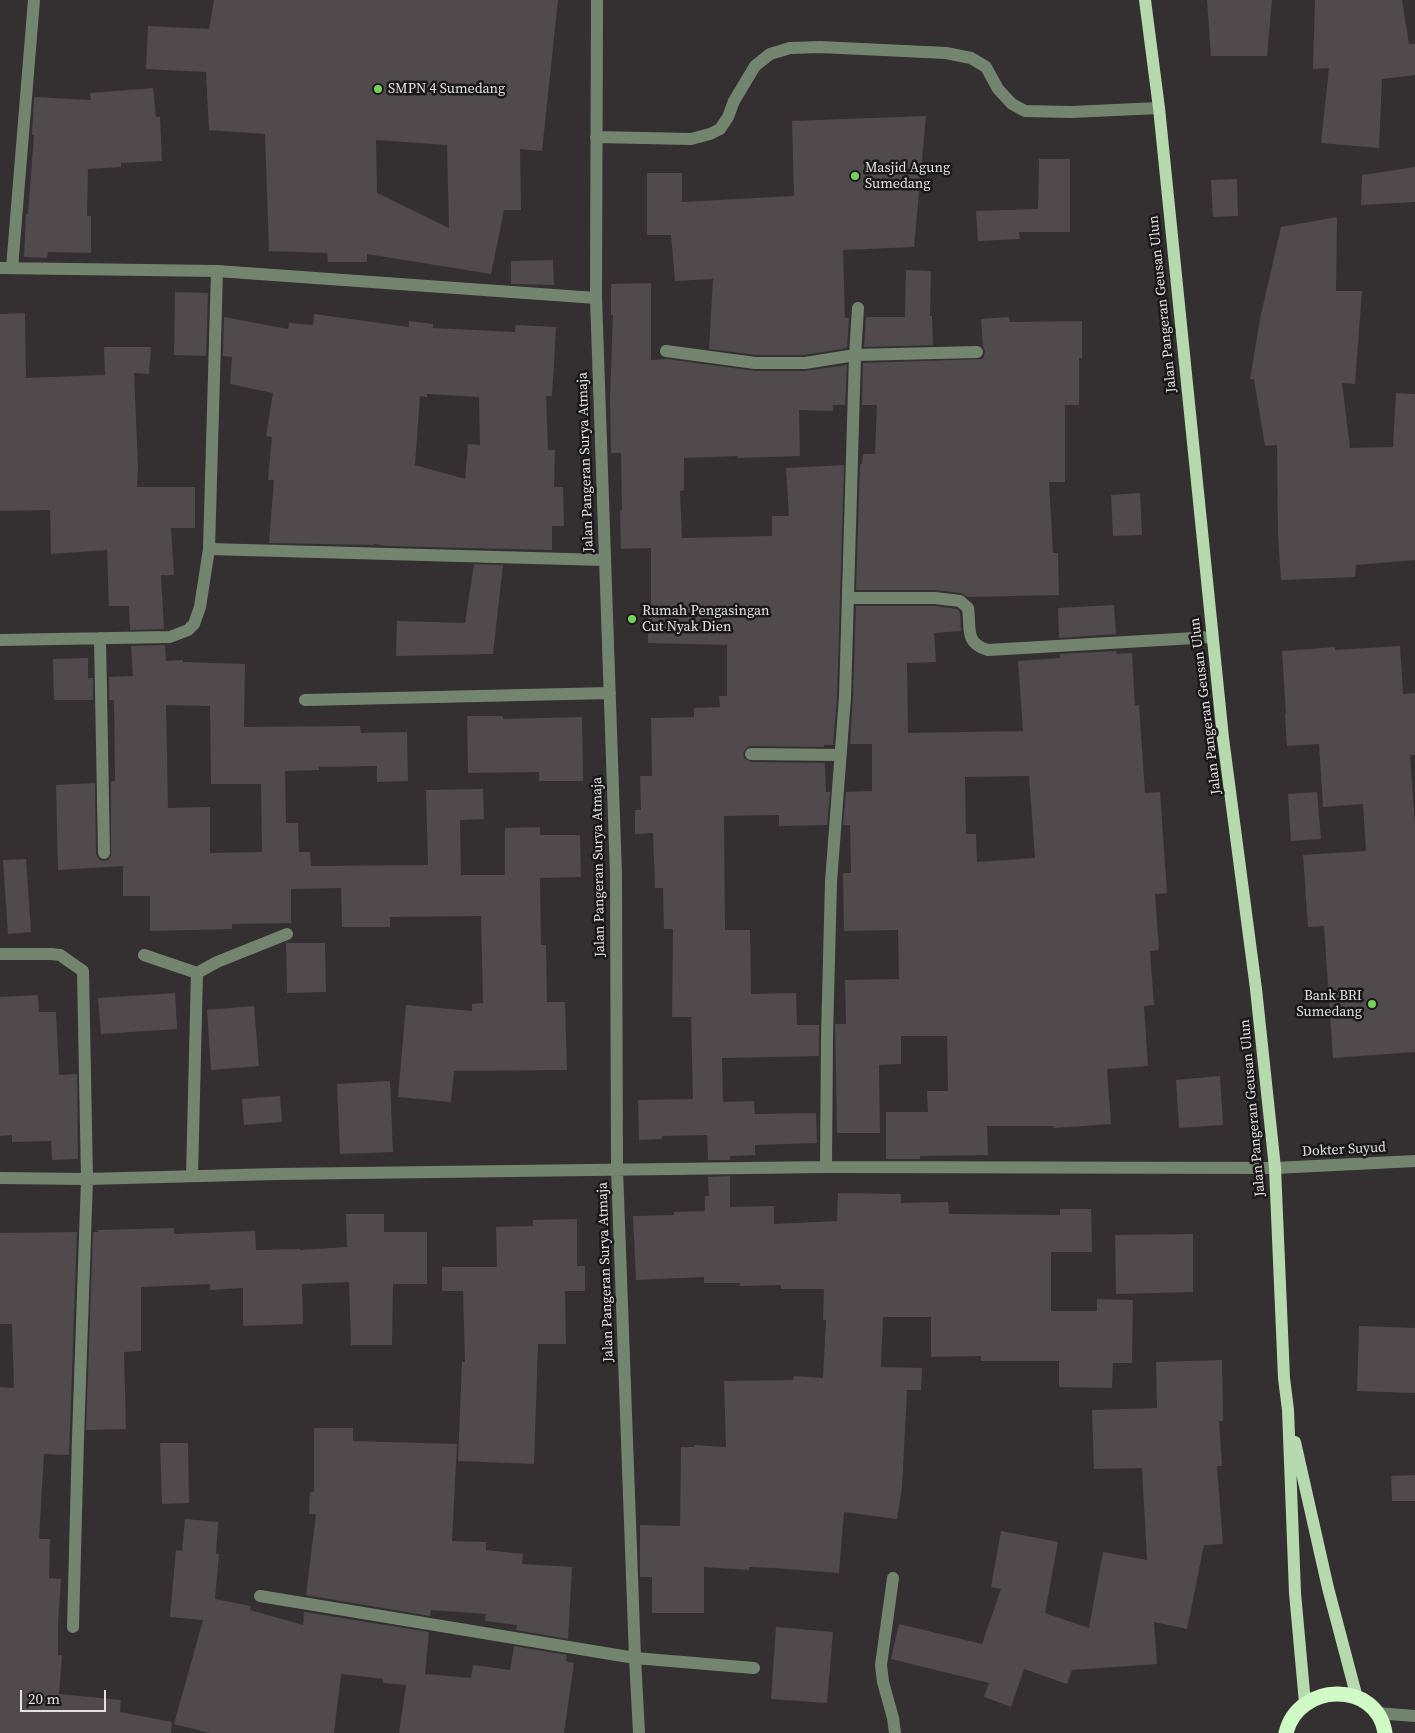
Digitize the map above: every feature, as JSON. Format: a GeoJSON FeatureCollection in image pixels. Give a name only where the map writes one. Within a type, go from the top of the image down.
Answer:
{"type":"FeatureCollection","features":[{"type":"Feature","properties":{"kind":"highway"},"geometry":{"type":"LineString","coordinates":[[1286,1733],[1292,1718],[1305,1704],[1317,1697],[1330,1694],[1344,1694],[1368,1704],[1385,1728],[1385,1733]]}},
{"type":"Feature","properties":{"kind":"main road","name":"Jalan Pangeran Geusan Ulun"},"geometry":{"type":"LineString","coordinates":[[1145,0],[1159,108],[1223,738],[1256,989],[1275,1168],[1284,1378],[1288,1410]]}},
{"type":"Feature","properties":{"kind":"main road"},"geometry":{"type":"LineString","coordinates":[[1288,1410],[1328,1588],[1357,1698]]}},
{"type":"Feature","properties":{"kind":"main road"},"geometry":{"type":"LineString","coordinates":[[1288,1410],[1295,1593],[1305,1704]]}},
{"type":"Feature","properties":{"kind":"street"},"geometry":{"type":"LineString","coordinates":[[34,0],[6,268],[217,271],[596,298]]}},
{"type":"Feature","properties":{"kind":"street","name":"Jalan Pangeran Surya Atmaja"},"geometry":{"type":"LineString","coordinates":[[597,0],[596,298],[616,875],[617,1169],[639,1733]]}},
{"type":"Feature","properties":{"kind":"street"},"geometry":{"type":"LineString","coordinates":[[596,137],[692,139],[710,134],[720,129],[728,118],[734,101],[755,66],[770,54],[790,48],[820,47],[946,53],[971,58],[986,67],[998,90],[1012,104],[1025,111],[1071,112],[1159,108]]}},
{"type":"Feature","properties":{"kind":"street"},"geometry":{"type":"LineString","coordinates":[[0,640],[170,637],[188,630],[194,624],[200,607],[209,549],[217,271]]}},
{"type":"Feature","properties":{"kind":"street"},"geometry":{"type":"LineString","coordinates":[[826,1167],[831,882],[845,697],[858,308]]}},
{"type":"Feature","properties":{"kind":"street"},"geometry":{"type":"LineString","coordinates":[[666,351],[755,363],[805,363],[855,355],[977,352]]}},
{"type":"Feature","properties":{"kind":"street"},"geometry":{"type":"LineString","coordinates":[[209,549],[604,560]]}},
{"type":"Feature","properties":{"kind":"street"},"geometry":{"type":"LineString","coordinates":[[848,598],[935,598],[960,601],[968,608],[971,640],[978,647],[988,650],[1212,637]]}},
{"type":"Feature","properties":{"kind":"street"},"geometry":{"type":"LineString","coordinates":[[100,638],[104,852]]}},
{"type":"Feature","properties":{"kind":"street"},"geometry":{"type":"LineString","coordinates":[[305,700],[610,693]]}},
{"type":"Feature","properties":{"kind":"street"},"geometry":{"type":"LineString","coordinates":[[751,754],[840,755]]}},
{"type":"Feature","properties":{"kind":"street"},"geometry":{"type":"LineString","coordinates":[[144,955],[197,972],[287,934]]}},
{"type":"Feature","properties":{"kind":"street"},"geometry":{"type":"LineString","coordinates":[[0,954],[60,955],[83,970],[87,1179],[73,1627]]}},
{"type":"Feature","properties":{"kind":"street"},"geometry":{"type":"LineString","coordinates":[[192,1176],[197,972]]}},
{"type":"Feature","properties":{"kind":"street","name":"Dokter Suyud"},"geometry":{"type":"LineString","coordinates":[[0,1178],[87,1179],[826,1167],[1275,1168],[1415,1161]]}},
{"type":"Feature","properties":{"kind":"street"},"geometry":{"type":"LineString","coordinates":[[893,1578],[881,1665],[895,1733]]}},
{"type":"Feature","properties":{"kind":"street"},"geometry":{"type":"LineString","coordinates":[[260,1596],[635,1658],[754,1668]]}},
{"type":"Feature","properties":{"kind":"street"},"geometry":{"type":"LineString","coordinates":[[1376,1713],[1415,1716]]}},
{"type":"Feature","properties":{"kind":"building","name":"SMPN 4 Sumedang"},"geometry":{"type":"Polygon","coordinates":[[[214,0],[558,0],[542,151],[520,149],[521,210],[504,210],[491,274],[367,254],[367,262],[328,262],[327,253],[269,251],[265,134],[209,130],[206,72],[146,69],[148,26],[209,29],[214,0]],[[376,140],[377,193],[449,228],[447,145],[376,140]]]}},
{"type":"Feature","properties":{"kind":"building"},"geometry":{"type":"Polygon","coordinates":[[[1207,0],[1272,0],[1267,56],[1211,56],[1207,0]]]}},
{"type":"Feature","properties":{"kind":"building"},"geometry":{"type":"Polygon","coordinates":[[[1315,0],[1402,0],[1409,44],[1415,44],[1415,75],[1382,79],[1379,148],[1321,143],[1329,68],[1313,69],[1315,0]]]}},
{"type":"Feature","properties":{"kind":"building"},"geometry":{"type":"Polygon","coordinates":[[[153,88],[156,117],[160,117],[162,161],[121,163],[121,167],[88,169],[87,216],[91,216],[91,253],[48,252],[47,258],[24,257],[26,214],[28,214],[34,135],[32,135],[34,97],[91,100],[90,93],[153,88]]]}},
{"type":"Feature","properties":{"kind":"building"},"geometry":{"type":"Polygon","coordinates":[[[926,116],[914,247],[843,250],[845,318],[849,318],[847,348],[804,355],[756,355],[709,349],[713,279],[675,281],[671,235],[647,235],[647,173],[682,173],[682,202],[794,196],[792,121],[926,116]]]}},
{"type":"Feature","properties":{"kind":"building"},"geometry":{"type":"Polygon","coordinates":[[[1039,159],[1070,159],[1070,232],[1019,232],[1020,239],[978,241],[976,211],[1038,209],[1039,159]]]}},
{"type":"Feature","properties":{"kind":"building"},"geometry":{"type":"Polygon","coordinates":[[[1415,167],[1415,202],[1361,205],[1362,175],[1415,167]]]}},
{"type":"Feature","properties":{"kind":"building"},"geometry":{"type":"Polygon","coordinates":[[[1237,179],[1238,216],[1213,217],[1211,180],[1237,179]]]}},
{"type":"Feature","properties":{"kind":"building"},"geometry":{"type":"Polygon","coordinates":[[[1337,217],[1336,291],[1362,291],[1355,384],[1342,383],[1350,448],[1393,447],[1396,393],[1415,394],[1415,560],[1356,565],[1355,577],[1281,580],[1278,535],[1277,445],[1265,446],[1254,379],[1250,379],[1260,319],[1281,227],[1337,217]]]}},
{"type":"Feature","properties":{"kind":"building"},"geometry":{"type":"Polygon","coordinates":[[[553,260],[554,285],[511,284],[511,261],[553,260]]]}},
{"type":"Feature","properties":{"kind":"building"},"geometry":{"type":"Polygon","coordinates":[[[906,270],[931,271],[930,316],[932,316],[933,345],[864,347],[866,317],[905,317],[906,270]]]}},
{"type":"Feature","properties":{"kind":"building"},"geometry":{"type":"Polygon","coordinates":[[[651,283],[651,360],[667,359],[755,371],[805,371],[847,365],[845,405],[833,405],[833,411],[799,410],[800,456],[684,458],[684,490],[680,491],[682,538],[772,536],[772,516],[789,516],[786,468],[844,465],[837,697],[833,745],[824,745],[824,747],[751,746],[747,747],[743,753],[744,758],[751,762],[825,763],[826,792],[830,792],[827,825],[779,826],[779,815],[724,816],[725,930],[750,930],[751,994],[796,993],[797,1025],[819,1025],[819,1056],[722,1058],[723,1102],[754,1101],[755,1114],[816,1113],[817,1143],[755,1145],[755,1155],[730,1156],[730,1160],[708,1160],[707,1135],[662,1136],[662,1139],[639,1140],[638,1100],[693,1099],[691,1017],[672,1017],[673,929],[664,929],[663,888],[655,888],[653,833],[635,834],[635,810],[641,810],[640,776],[652,776],[651,718],[694,717],[694,708],[720,707],[719,696],[727,696],[727,645],[648,643],[648,609],[651,608],[651,548],[621,549],[621,453],[611,453],[610,397],[613,315],[611,315],[611,284],[651,283]]]}},
{"type":"Feature","properties":{"kind":"building"},"geometry":{"type":"Polygon","coordinates":[[[175,292],[208,293],[206,356],[174,355],[175,292]]]}},
{"type":"Feature","properties":{"kind":"building"},"geometry":{"type":"Polygon","coordinates":[[[25,313],[26,378],[105,375],[104,347],[151,347],[149,374],[134,373],[138,466],[137,487],[195,487],[195,528],[171,528],[174,575],[161,575],[164,629],[130,630],[129,606],[109,606],[107,550],[51,554],[50,510],[0,511],[0,314],[25,313]]]}},
{"type":"Feature","properties":{"kind":"building"},"geometry":{"type":"Polygon","coordinates":[[[314,314],[409,327],[409,321],[433,324],[433,328],[515,332],[516,325],[556,327],[552,396],[546,396],[548,450],[555,450],[554,487],[563,487],[564,526],[552,526],[552,550],[387,546],[374,544],[269,543],[274,480],[268,480],[272,437],[266,436],[273,393],[230,384],[232,357],[223,356],[224,317],[288,329],[289,323],[313,325],[314,314]],[[427,394],[427,397],[420,396],[415,465],[465,479],[468,444],[480,445],[479,397],[427,394]]]}},
{"type":"Feature","properties":{"kind":"building"},"geometry":{"type":"Polygon","coordinates":[[[1009,317],[1010,322],[1082,321],[1082,358],[1079,358],[1079,405],[1065,405],[1065,482],[1049,482],[1053,553],[1058,553],[1059,595],[968,597],[961,593],[935,590],[856,590],[860,464],[862,464],[863,454],[875,454],[877,405],[862,405],[863,363],[983,359],[985,351],[981,319],[1009,317]]]}},
{"type":"Feature","properties":{"kind":"building"},"geometry":{"type":"Polygon","coordinates":[[[1140,493],[1142,535],[1113,536],[1111,495],[1140,493]]]}},
{"type":"Feature","properties":{"kind":"building"},"geometry":{"type":"Polygon","coordinates":[[[474,564],[503,565],[493,654],[396,656],[397,621],[465,623],[474,564]]]}},
{"type":"Feature","properties":{"kind":"building"},"geometry":{"type":"Polygon","coordinates":[[[1114,605],[1116,634],[1059,638],[1058,608],[1114,605]]]}},
{"type":"Feature","properties":{"kind":"building"},"geometry":{"type":"Polygon","coordinates":[[[856,606],[935,606],[957,609],[960,612],[961,631],[934,633],[936,662],[907,663],[908,733],[1023,731],[1018,661],[1060,658],[1060,654],[1116,651],[1117,654],[1132,653],[1135,706],[1139,705],[1145,793],[1160,792],[1167,893],[1155,894],[1159,950],[1150,951],[1154,1005],[1144,1006],[1148,1066],[1107,1069],[1111,1124],[1054,1128],[1053,1126],[987,1126],[988,1155],[920,1156],[920,1159],[886,1159],[886,1112],[928,1112],[927,1091],[948,1091],[947,1036],[901,1036],[901,1064],[879,1065],[880,1133],[837,1133],[835,1024],[846,1024],[845,980],[899,979],[898,930],[844,931],[843,873],[851,873],[850,825],[843,825],[846,792],[872,791],[872,744],[850,744],[856,606]],[[1029,776],[965,777],[966,834],[976,834],[977,862],[1035,858],[1029,776]]]}},
{"type":"Feature","properties":{"kind":"building"},"geometry":{"type":"Polygon","coordinates":[[[165,645],[166,661],[183,660],[183,662],[245,664],[244,727],[360,726],[361,733],[407,732],[408,781],[377,782],[377,766],[319,767],[319,770],[285,771],[286,823],[298,823],[299,852],[310,852],[311,866],[428,865],[426,790],[483,789],[484,819],[460,820],[461,875],[505,875],[505,828],[540,827],[540,835],[580,835],[581,877],[540,878],[541,945],[546,945],[547,1002],[565,1002],[567,1070],[454,1071],[451,1102],[398,1097],[406,1005],[472,1011],[472,1004],[483,1003],[481,916],[390,917],[390,927],[342,927],[341,888],[291,889],[291,923],[232,924],[232,929],[150,931],[150,896],[123,896],[123,866],[58,870],[56,785],[95,783],[96,854],[100,860],[104,861],[108,860],[111,856],[111,782],[115,781],[114,700],[109,700],[109,677],[133,676],[131,646],[165,645]],[[166,705],[168,808],[210,807],[210,853],[262,852],[261,784],[211,784],[210,706],[166,705]]]}},
{"type":"Feature","properties":{"kind":"building"},"geometry":{"type":"Polygon","coordinates":[[[1400,646],[1403,694],[1415,693],[1415,755],[1410,755],[1415,825],[1415,1052],[1333,1058],[1324,926],[1308,927],[1303,855],[1366,851],[1363,804],[1323,807],[1319,744],[1287,746],[1282,651],[1335,647],[1335,650],[1400,646]]]}},
{"type":"Feature","properties":{"kind":"building"},"geometry":{"type":"Polygon","coordinates":[[[88,658],[88,678],[93,678],[93,700],[54,700],[53,659],[88,658]]]}},
{"type":"Feature","properties":{"kind":"building"},"geometry":{"type":"Polygon","coordinates":[[[467,716],[503,716],[503,719],[582,717],[583,781],[539,781],[539,772],[468,773],[467,716]]]}},
{"type":"Feature","properties":{"kind":"building"},"geometry":{"type":"Polygon","coordinates":[[[1317,792],[1321,839],[1291,841],[1288,794],[1317,792]]]}},
{"type":"Feature","properties":{"kind":"building"},"geometry":{"type":"Polygon","coordinates":[[[26,859],[31,932],[8,934],[3,860],[26,859]]]}},
{"type":"Feature","properties":{"kind":"building"},"geometry":{"type":"Polygon","coordinates":[[[286,943],[325,943],[326,992],[287,993],[286,943]]]}},
{"type":"Feature","properties":{"kind":"building"},"geometry":{"type":"Polygon","coordinates":[[[175,993],[177,1029],[101,1034],[98,998],[175,993]]]}},
{"type":"Feature","properties":{"kind":"building"},"geometry":{"type":"Polygon","coordinates":[[[38,995],[39,1012],[56,1012],[59,1075],[77,1074],[78,1159],[52,1160],[51,1141],[12,1142],[12,1135],[0,1136],[0,997],[38,995]]]}},
{"type":"Feature","properties":{"kind":"building"},"geometry":{"type":"Polygon","coordinates":[[[254,1006],[259,1066],[211,1070],[207,1010],[254,1006]]]}},
{"type":"Feature","properties":{"kind":"building"},"geometry":{"type":"Polygon","coordinates":[[[1220,1076],[1223,1125],[1179,1128],[1176,1080],[1220,1076]]]}},
{"type":"Feature","properties":{"kind":"building"},"geometry":{"type":"Polygon","coordinates":[[[390,1081],[393,1152],[340,1154],[337,1084],[390,1081]]]}},
{"type":"Feature","properties":{"kind":"building"},"geometry":{"type":"Polygon","coordinates":[[[280,1096],[282,1122],[244,1125],[242,1099],[280,1096]]]}},
{"type":"Feature","properties":{"kind":"building"},"geometry":{"type":"Polygon","coordinates":[[[730,1176],[730,1207],[774,1206],[774,1224],[837,1221],[838,1193],[901,1194],[901,1203],[948,1202],[949,1214],[1060,1215],[1060,1209],[1091,1209],[1092,1252],[1051,1252],[1051,1311],[1097,1311],[1097,1299],[1133,1300],[1132,1363],[1113,1363],[1112,1388],[1059,1387],[1059,1361],[981,1361],[981,1356],[931,1357],[931,1317],[883,1317],[881,1367],[922,1368],[921,1390],[907,1390],[902,1488],[897,1519],[844,1512],[839,1573],[775,1568],[749,1567],[749,1570],[704,1567],[704,1613],[652,1613],[652,1577],[640,1577],[640,1525],[680,1526],[681,1447],[694,1447],[694,1445],[726,1447],[724,1381],[793,1380],[794,1376],[823,1378],[826,1320],[823,1320],[824,1289],[781,1289],[781,1285],[740,1286],[740,1283],[704,1283],[704,1277],[636,1280],[633,1216],[674,1215],[674,1212],[705,1211],[705,1196],[709,1196],[708,1177],[730,1176]]]}},
{"type":"Feature","properties":{"kind":"building"},"geometry":{"type":"Polygon","coordinates":[[[346,1214],[384,1214],[384,1232],[427,1232],[427,1284],[393,1284],[392,1345],[351,1345],[349,1282],[302,1284],[303,1324],[243,1326],[243,1288],[210,1290],[210,1284],[141,1287],[141,1351],[124,1352],[126,1429],[86,1430],[93,1232],[98,1232],[98,1230],[174,1228],[174,1234],[255,1231],[256,1250],[347,1247],[346,1214]]]}},
{"type":"Feature","properties":{"kind":"building"},"geometry":{"type":"Polygon","coordinates":[[[577,1219],[577,1266],[585,1266],[585,1291],[565,1291],[566,1344],[538,1344],[534,1464],[458,1461],[462,1362],[465,1362],[463,1291],[442,1291],[442,1267],[497,1267],[496,1227],[533,1226],[533,1220],[577,1219]]]}},
{"type":"Feature","properties":{"kind":"building"},"geometry":{"type":"Polygon","coordinates":[[[77,1232],[69,1455],[44,1454],[39,1539],[50,1539],[49,1578],[61,1579],[58,1655],[62,1655],[59,1694],[121,1700],[120,1712],[172,1722],[171,1733],[0,1733],[0,1387],[14,1388],[12,1324],[0,1324],[0,1233],[77,1232]]]}},
{"type":"Feature","properties":{"kind":"building"},"geometry":{"type":"Polygon","coordinates":[[[1193,1234],[1193,1292],[1116,1294],[1115,1235],[1193,1234]]]}},
{"type":"Feature","properties":{"kind":"building"},"geometry":{"type":"Polygon","coordinates":[[[1359,1326],[1415,1328],[1415,1393],[1357,1391],[1359,1326]]]}},
{"type":"Feature","properties":{"kind":"building"},"geometry":{"type":"Polygon","coordinates":[[[1222,1360],[1223,1421],[1219,1421],[1222,1466],[1217,1466],[1223,1544],[1204,1545],[1187,1629],[1154,1622],[1157,1664],[1072,1670],[1067,1684],[1024,1669],[1011,1707],[984,1697],[989,1683],[891,1659],[899,1624],[982,1644],[1001,1589],[991,1587],[1001,1531],[1058,1542],[1045,1613],[1089,1628],[1103,1552],[1147,1560],[1142,1468],[1094,1469],[1092,1410],[1157,1408],[1156,1362],[1222,1360]]]}},
{"type":"Feature","properties":{"kind":"building"},"geometry":{"type":"Polygon","coordinates":[[[314,1428],[353,1428],[353,1441],[457,1444],[452,1541],[486,1542],[486,1550],[523,1554],[522,1564],[572,1567],[568,1639],[516,1630],[517,1625],[485,1621],[486,1614],[431,1610],[430,1616],[306,1595],[316,1514],[309,1514],[310,1492],[314,1492],[314,1428]]]}},
{"type":"Feature","properties":{"kind":"building"},"geometry":{"type":"Polygon","coordinates":[[[160,1443],[188,1443],[189,1503],[162,1504],[160,1443]]]}},
{"type":"Feature","properties":{"kind":"building"},"geometry":{"type":"Polygon","coordinates":[[[1415,1475],[1415,1501],[1392,1501],[1391,1476],[1415,1475]]]}},
{"type":"Feature","properties":{"kind":"building"},"geometry":{"type":"Polygon","coordinates":[[[185,1519],[218,1522],[216,1554],[219,1554],[215,1599],[251,1606],[250,1610],[303,1625],[304,1612],[429,1632],[425,1674],[471,1678],[473,1665],[510,1670],[514,1646],[567,1655],[566,1661],[574,1663],[564,1733],[399,1733],[406,1685],[383,1683],[383,1679],[341,1674],[334,1733],[209,1733],[174,1724],[203,1620],[170,1617],[176,1550],[182,1551],[185,1519]]]}},
{"type":"Feature","properties":{"kind":"building"},"geometry":{"type":"Polygon","coordinates":[[[776,1627],[833,1632],[827,1703],[771,1699],[776,1627]]]}},
{"type":"Feature","properties":{"kind":"place","name":"SMPN 4 Sumedang"},"geometry":{"type":"Point","coordinates":[378,89]}},
{"type":"Feature","properties":{"kind":"place","name":"Masjid Agung Sumedang"},"geometry":{"type":"Point","coordinates":[855,176]}},
{"type":"Feature","properties":{"kind":"place","name":"Rumah Pengasingan Cut Nyak Dien"},"geometry":{"type":"Point","coordinates":[632,619]}},
{"type":"Feature","properties":{"kind":"place","name":"Bank BRI Sumedang"},"geometry":{"type":"Point","coordinates":[1372,1004]}}]}
